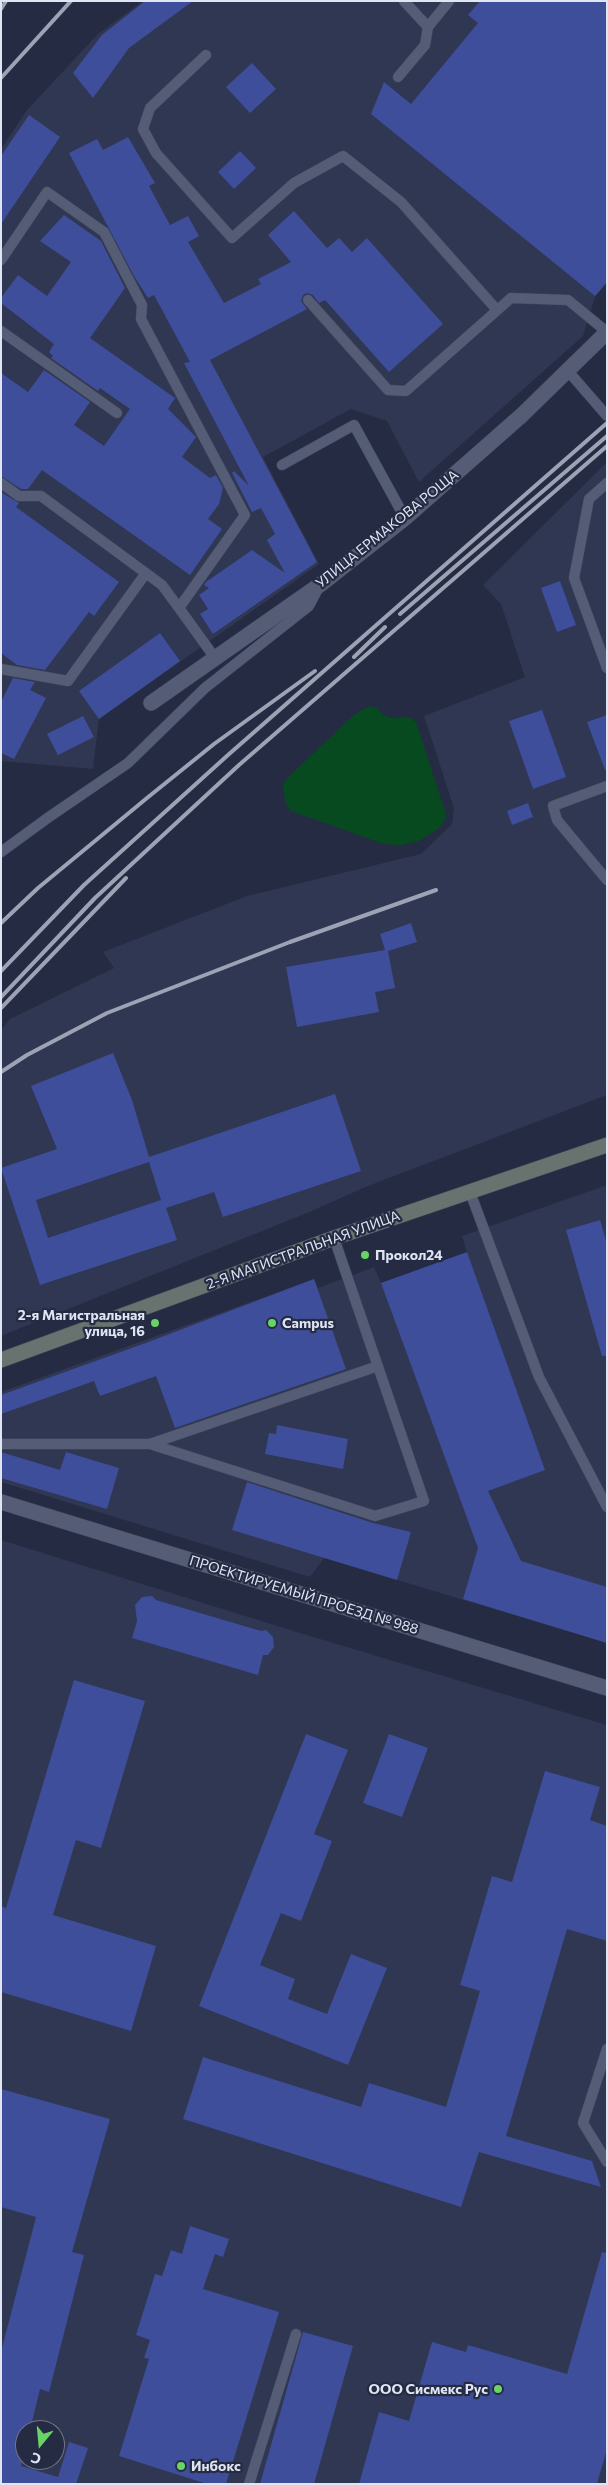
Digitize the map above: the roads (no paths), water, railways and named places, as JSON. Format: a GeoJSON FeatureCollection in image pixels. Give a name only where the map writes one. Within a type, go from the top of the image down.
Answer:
{"type":"FeatureCollection","features":[{"type":"Feature","properties":{"kind":"street","name":"УЛИЦА ЕРМАКОВА РОЩА"},"geometry":{"type":"LineString","coordinates":[[150,704],[321,584],[405,518],[568,371],[607,332]]}},
{"type":"Feature","properties":{"kind":"street","name":"2-Я МАГИСТРАЛЬНАЯ УЛИЦА"},"geometry":{"type":"LineString","coordinates":[[1,1360],[334,1238],[607,1145]]}},
{"type":"Feature","properties":{"kind":"street","name":"ПРОЕКТИРУЕМЫЙ ПРОЕЗД № 988"},"geometry":{"type":"LineString","coordinates":[[1,1502],[607,1688]]}},
{"type":"Feature","properties":{"kind":"lane"},"geometry":{"type":"LineString","coordinates":[[404,1],[428,27]]}},
{"type":"Feature","properties":{"kind":"lane"},"geometry":{"type":"LineString","coordinates":[[398,77],[425,45],[428,27],[449,1]]}},
{"type":"Feature","properties":{"kind":"lane"},"geometry":{"type":"LineString","coordinates":[[206,55],[150,108],[143,129],[156,153],[232,238],[294,183],[343,156],[401,202],[497,310]]}},
{"type":"Feature","properties":{"kind":"lane"},"geometry":{"type":"LineString","coordinates":[[1,260],[47,192],[104,232],[142,305],[141,319],[245,515],[179,608]]}},
{"type":"Feature","properties":{"kind":"lane"},"geometry":{"type":"LineString","coordinates":[[308,300],[388,390],[406,391],[511,298],[568,300],[607,332]]}},
{"type":"Feature","properties":{"kind":"lane"},"geometry":{"type":"LineString","coordinates":[[1,331],[117,413]]}},
{"type":"Feature","properties":{"kind":"lane"},"geometry":{"type":"LineString","coordinates":[[568,371],[607,416]]}},
{"type":"Feature","properties":{"kind":"lane"},"geometry":{"type":"LineString","coordinates":[[282,465],[354,425],[405,518]]}},
{"type":"Feature","properties":{"kind":"lane"},"geometry":{"type":"LineString","coordinates":[[1,483],[19,496],[41,496],[162,585],[215,658]]}},
{"type":"Feature","properties":{"kind":"lane"},"geometry":{"type":"LineString","coordinates":[[607,483],[588,499],[574,578],[607,668]]}},
{"type":"Feature","properties":{"kind":"lane"},"geometry":{"type":"LineString","coordinates":[[1,670],[68,681],[146,573]]}},
{"type":"Feature","properties":{"kind":"lane"},"geometry":{"type":"LineString","coordinates":[[1,852],[48,817],[128,763],[205,688],[310,606],[321,584]]}},
{"type":"Feature","properties":{"kind":"lane"},"geometry":{"type":"LineString","coordinates":[[607,786],[552,806],[558,820],[607,880]]}},
{"type":"Feature","properties":{"kind":"lane"},"geometry":{"type":"LineString","coordinates":[[470,1192],[539,1377],[607,1507]]}},
{"type":"Feature","properties":{"kind":"lane"},"geometry":{"type":"LineString","coordinates":[[1,1444],[150,1444],[375,1516],[424,1501],[334,1238]]}},
{"type":"Feature","properties":{"kind":"lane"},"geometry":{"type":"LineString","coordinates":[[150,1444],[378,1366]]}},
{"type":"Feature","properties":{"kind":"lane"},"geometry":{"type":"LineString","coordinates":[[607,2049],[583,2123],[607,2162]]}},
{"type":"Feature","properties":{"kind":"lane"},"geometry":{"type":"LineString","coordinates":[[249,2484],[296,2334]]}},
{"type":"Feature","properties":{"kind":"railway"},"geometry":{"type":"LineString","coordinates":[[1,9],[6,1]]}},
{"type":"Feature","properties":{"kind":"railway"},"geometry":{"type":"LineString","coordinates":[[1,78],[71,1]]}},
{"type":"Feature","properties":{"kind":"railway"},"geometry":{"type":"LineString","coordinates":[[1,971],[84,885],[228,755],[607,423]]}},
{"type":"Feature","properties":{"kind":"railway"},"geometry":{"type":"LineString","coordinates":[[400,614],[607,436]]}},
{"type":"Feature","properties":{"kind":"railway"},"geometry":{"type":"LineString","coordinates":[[1,997],[95,898],[239,765],[607,446]]}},
{"type":"Feature","properties":{"kind":"railway"},"geometry":{"type":"LineString","coordinates":[[354,657],[385,627]]}},
{"type":"Feature","properties":{"kind":"railway"},"geometry":{"type":"LineString","coordinates":[[1,923],[38,888],[214,744],[315,671]]}},
{"type":"Feature","properties":{"kind":"railway"},"geometry":{"type":"LineString","coordinates":[[1,1008],[126,878]]}},
{"type":"Feature","properties":{"kind":"railway"},"geometry":{"type":"LineString","coordinates":[[1,1072],[27,1055],[107,1013],[290,942],[436,890]]}},
{"type":"Feature","properties":{"kind":"place","name":"Прокол24"},"geometry":{"type":"Point","coordinates":[365,1255]}},
{"type":"Feature","properties":{"kind":"place","name":"2-я Магистральная улица, 16"},"geometry":{"type":"Point","coordinates":[155,1323]}},
{"type":"Feature","properties":{"kind":"place","name":"Campus"},"geometry":{"type":"Point","coordinates":[272,1323]}},
{"type":"Feature","properties":{"kind":"place","name":"ООО Сисмекс Рус"},"geometry":{"type":"Point","coordinates":[498,2389]}},
{"type":"Feature","properties":{"kind":"place","name":"Инбокс"},"geometry":{"type":"Point","coordinates":[181,2466]}}]}
